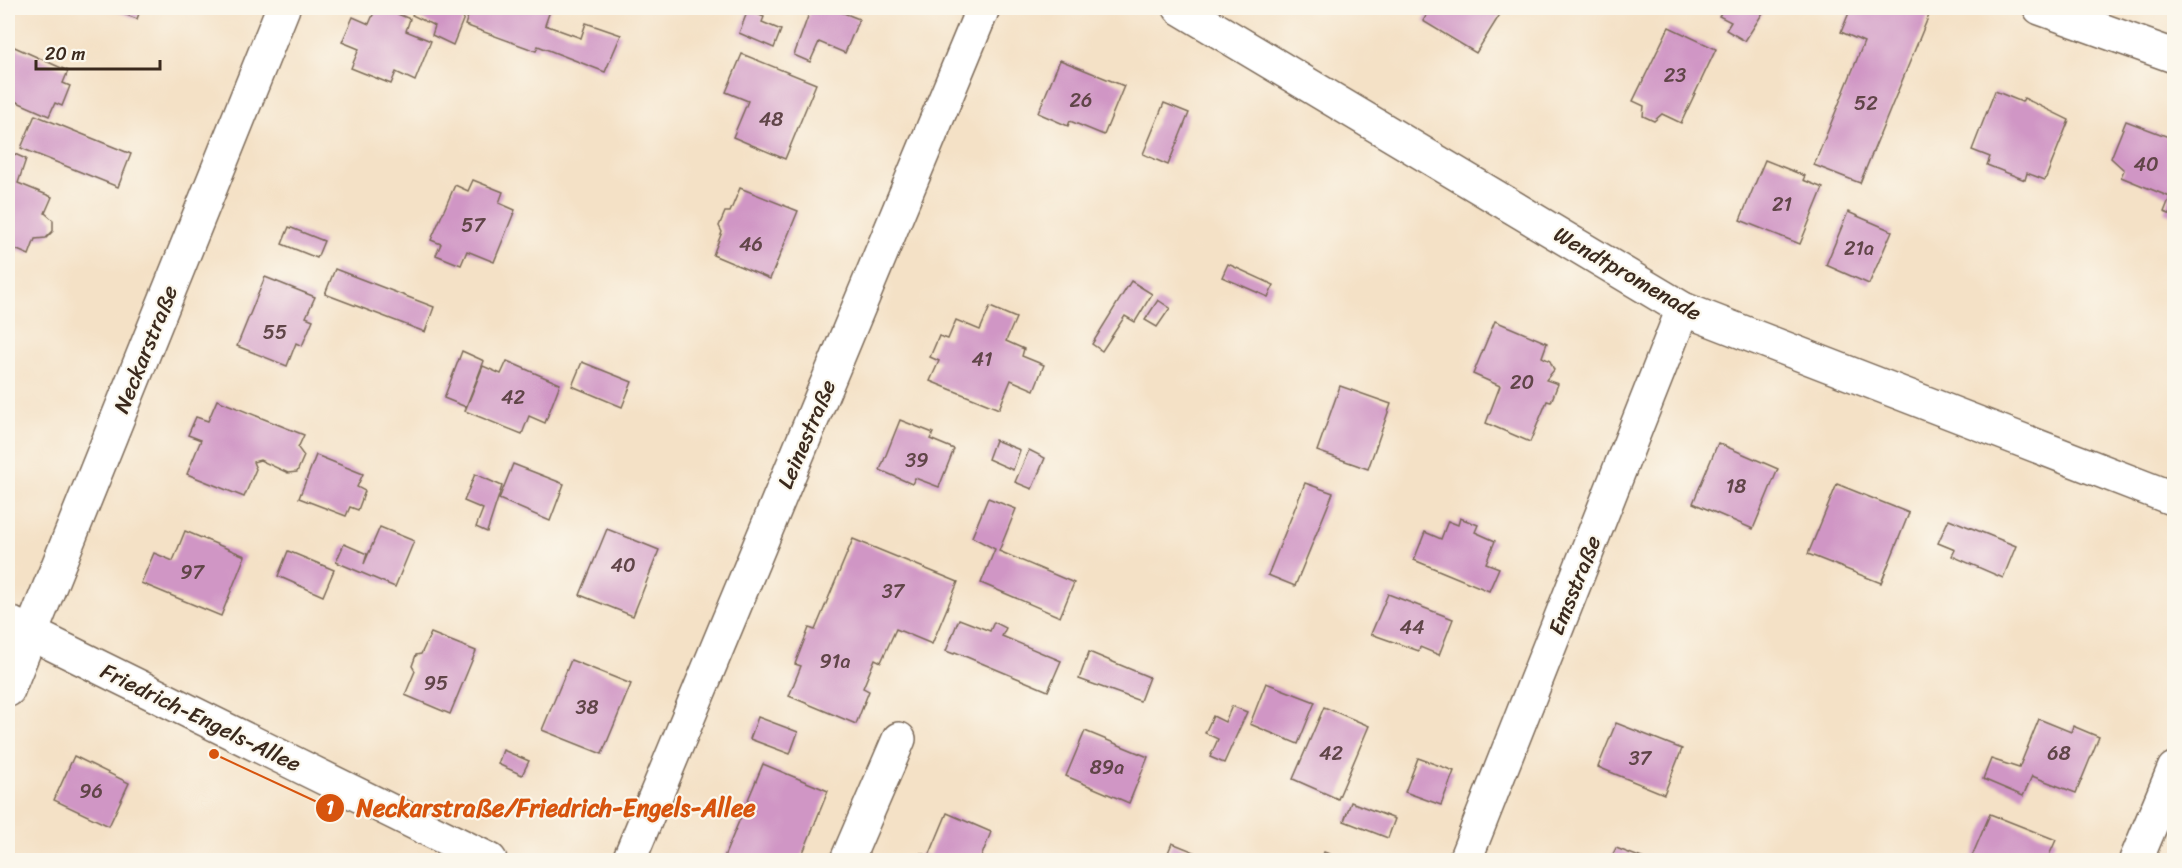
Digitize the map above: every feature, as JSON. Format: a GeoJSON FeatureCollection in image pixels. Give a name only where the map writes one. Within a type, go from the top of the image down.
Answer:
{"type":"FeatureCollection","features":[{"type":"Feature","properties":{"kind":"street","name":"Neckarstraße"},"geometry":{"type":"LineString","coordinates":[[8,690],[19,628],[283,8]]}},
{"type":"Feature","properties":{"kind":"street","name":"Leinestraße"},"geometry":{"type":"LineString","coordinates":[[629,861],[983,8]]}},
{"type":"Feature","properties":{"kind":"street","name":"Wendtpromenade"},"geometry":{"type":"LineString","coordinates":[[1180,8],[1683,309],[2175,499]]}},
{"type":"Feature","properties":{"kind":"street"},"geometry":{"type":"LineString","coordinates":[[2040,8],[2174,54]]}},
{"type":"Feature","properties":{"kind":"street","name":"Emsstraße"},"geometry":{"type":"LineString","coordinates":[[1465,861],[1683,309]]}},
{"type":"Feature","properties":{"kind":"street","name":"Friedrich-Engels-Allee"},"geometry":{"type":"LineString","coordinates":[[19,628],[490,861]]}},
{"type":"Feature","properties":{"kind":"street"},"geometry":{"type":"LineString","coordinates":[[847,861],[899,739]]}},
{"type":"Feature","properties":{"kind":"street"},"geometry":{"type":"LineString","coordinates":[[2136,861],[2175,770]]}},
{"type":"Feature","properties":{"kind":"building"},"geometry":{"type":"Polygon","coordinates":[[[108,8],[141,8],[137,19],[108,8]]]}},
{"type":"Feature","properties":{"kind":"building"},"geometry":{"type":"Polygon","coordinates":[[[376,8],[383,8],[410,19],[406,31],[431,41],[415,81],[396,72],[391,84],[351,68],[359,49],[342,42],[353,17],[369,24],[376,8]]]}},
{"type":"Feature","properties":{"kind":"building"},"geometry":{"type":"Polygon","coordinates":[[[416,8],[445,8],[465,15],[453,45],[432,35],[435,26],[412,15],[416,8]]]}},
{"type":"Feature","properties":{"kind":"building"},"geometry":{"type":"Polygon","coordinates":[[[471,8],[551,8],[545,25],[581,38],[586,23],[621,35],[605,72],[538,46],[536,51],[465,25],[471,8]]]}},
{"type":"Feature","properties":{"kind":"building"},"geometry":{"type":"Polygon","coordinates":[[[811,8],[831,8],[859,19],[845,53],[819,42],[810,62],[794,55],[811,8]]]}},
{"type":"Feature","properties":{"kind":"building"},"geometry":{"type":"Polygon","coordinates":[[[1431,8],[1504,8],[1476,53],[1423,21],[1431,8]]]}},
{"type":"Feature","properties":{"kind":"building"},"geometry":{"type":"Polygon","coordinates":[[[1724,8],[1766,8],[1745,41],[1726,30],[1731,22],[1719,16],[1724,8]]]}},
{"type":"Feature","properties":{"kind":"building"},"geometry":{"type":"Polygon","coordinates":[[[1851,8],[1932,8],[1860,183],[1814,165],[1864,42],[1841,32],[1851,8]]]}},
{"type":"Feature","properties":{"kind":"building"},"geometry":{"type":"Polygon","coordinates":[[[748,10],[764,17],[762,22],[781,30],[774,48],[739,33],[748,10]]]}},
{"type":"Feature","properties":{"kind":"building"},"geometry":{"type":"Polygon","coordinates":[[[1669,27],[1716,49],[1681,123],[1662,114],[1654,121],[1643,116],[1644,106],[1633,101],[1669,27]]]}},
{"type":"Feature","properties":{"kind":"building"},"geometry":{"type":"Polygon","coordinates":[[[10,45],[68,71],[63,83],[70,86],[62,106],[55,103],[49,116],[8,98],[8,50],[10,45]]]}},
{"type":"Feature","properties":{"kind":"building"},"geometry":{"type":"Polygon","coordinates":[[[742,54],[816,84],[785,159],[733,137],[748,101],[726,92],[742,54]]]}},
{"type":"Feature","properties":{"kind":"building"},"geometry":{"type":"Polygon","coordinates":[[[1060,60],[1124,86],[1104,135],[1070,121],[1068,126],[1038,113],[1060,60]]]}},
{"type":"Feature","properties":{"kind":"building"},"geometry":{"type":"Polygon","coordinates":[[[1995,91],[2022,102],[2024,98],[2069,120],[2045,180],[2027,173],[2025,180],[1987,165],[1990,157],[1972,150],[1995,91]]]}},
{"type":"Feature","properties":{"kind":"building"},"geometry":{"type":"Polygon","coordinates":[[[1164,103],[1189,113],[1168,165],[1143,154],[1164,103]]]}},
{"type":"Feature","properties":{"kind":"building"},"geometry":{"type":"Polygon","coordinates":[[[35,115],[131,154],[118,187],[21,148],[35,115]]]}},
{"type":"Feature","properties":{"kind":"building"},"geometry":{"type":"Polygon","coordinates":[[[2126,121],[2174,139],[2174,216],[2164,212],[2170,197],[2121,177],[2124,170],[2111,158],[2126,121]]]}},
{"type":"Feature","properties":{"kind":"building"},"geometry":{"type":"Polygon","coordinates":[[[8,151],[26,159],[18,183],[52,197],[45,213],[53,220],[53,231],[46,238],[35,239],[29,255],[8,246],[8,151]]]}},
{"type":"Feature","properties":{"kind":"building"},"geometry":{"type":"Polygon","coordinates":[[[1765,160],[1805,176],[1803,180],[1823,188],[1800,244],[1740,220],[1765,160]]]}},
{"type":"Feature","properties":{"kind":"building"},"geometry":{"type":"Polygon","coordinates":[[[473,180],[503,192],[499,203],[515,210],[494,262],[467,251],[461,265],[436,255],[441,244],[431,240],[455,185],[468,191],[473,180]]]}},
{"type":"Feature","properties":{"kind":"building"},"geometry":{"type":"Polygon","coordinates":[[[740,188],[798,211],[770,279],[713,255],[722,232],[719,226],[725,212],[730,212],[740,188]]]}},
{"type":"Feature","properties":{"kind":"building"},"geometry":{"type":"Polygon","coordinates":[[[1848,212],[1892,231],[1869,284],[1826,265],[1848,212]]]}},
{"type":"Feature","properties":{"kind":"building"},"geometry":{"type":"Polygon","coordinates":[[[289,227],[324,241],[317,258],[282,244],[289,227]]]}},
{"type":"Feature","properties":{"kind":"building"},"geometry":{"type":"Polygon","coordinates":[[[1228,264],[1274,285],[1268,297],[1222,277],[1228,264]]]}},
{"type":"Feature","properties":{"kind":"building"},"geometry":{"type":"Polygon","coordinates":[[[335,269],[434,307],[425,332],[325,294],[335,269]]]}},
{"type":"Feature","properties":{"kind":"building"},"geometry":{"type":"Polygon","coordinates":[[[265,277],[315,297],[306,317],[313,320],[302,346],[296,343],[287,366],[237,346],[265,277]]]}},
{"type":"Feature","properties":{"kind":"building"},"geometry":{"type":"Polygon","coordinates":[[[1131,281],[1152,294],[1135,322],[1125,316],[1102,351],[1092,344],[1131,281]]]}},
{"type":"Feature","properties":{"kind":"building"},"geometry":{"type":"Polygon","coordinates":[[[1158,300],[1170,308],[1157,327],[1145,320],[1158,300]]]}},
{"type":"Feature","properties":{"kind":"building"},"geometry":{"type":"Polygon","coordinates":[[[990,307],[1016,318],[1006,341],[1024,349],[1022,356],[1044,365],[1034,390],[1011,380],[999,409],[930,381],[939,361],[930,357],[939,336],[948,339],[956,320],[980,330],[990,307]]]}},
{"type":"Feature","properties":{"kind":"building"},"geometry":{"type":"Polygon","coordinates":[[[1495,321],[1547,343],[1542,357],[1550,361],[1554,370],[1546,380],[1558,384],[1551,402],[1547,401],[1530,442],[1486,423],[1500,386],[1473,374],[1495,321]]]}},
{"type":"Feature","properties":{"kind":"building"},"geometry":{"type":"Polygon","coordinates":[[[462,351],[484,361],[466,407],[444,398],[462,351]]]}},
{"type":"Feature","properties":{"kind":"building"},"geometry":{"type":"Polygon","coordinates":[[[507,361],[560,384],[545,423],[529,416],[522,434],[465,411],[483,366],[501,374],[507,361]]]}},
{"type":"Feature","properties":{"kind":"building"},"geometry":{"type":"Polygon","coordinates":[[[582,362],[632,382],[622,407],[572,386],[582,362]]]}},
{"type":"Feature","properties":{"kind":"building"},"geometry":{"type":"Polygon","coordinates":[[[1340,386],[1391,404],[1368,469],[1317,451],[1340,386]]]}},
{"type":"Feature","properties":{"kind":"building"},"geometry":{"type":"Polygon","coordinates":[[[217,400],[304,435],[298,448],[304,456],[297,472],[288,473],[260,460],[253,462],[256,469],[244,497],[187,474],[201,440],[188,435],[196,417],[208,421],[217,400]]]}},
{"type":"Feature","properties":{"kind":"building"},"geometry":{"type":"Polygon","coordinates":[[[900,420],[933,433],[930,439],[954,449],[939,487],[915,478],[912,484],[880,470],[900,420]]]}},
{"type":"Feature","properties":{"kind":"building"},"geometry":{"type":"Polygon","coordinates":[[[995,440],[1020,450],[1013,470],[988,459],[995,440]]]}},
{"type":"Feature","properties":{"kind":"building"},"geometry":{"type":"Polygon","coordinates":[[[1718,443],[1778,469],[1753,529],[1693,503],[1718,443]]]}},
{"type":"Feature","properties":{"kind":"building"},"geometry":{"type":"Polygon","coordinates":[[[1029,450],[1045,458],[1032,489],[1015,482],[1029,450]]]}},
{"type":"Feature","properties":{"kind":"building"},"geometry":{"type":"Polygon","coordinates":[[[316,455],[363,474],[357,487],[365,491],[358,510],[350,507],[346,516],[299,498],[316,455]]]}},
{"type":"Feature","properties":{"kind":"building"},"geometry":{"type":"Polygon","coordinates":[[[513,464],[564,484],[550,521],[499,499],[513,464]]]}},
{"type":"Feature","properties":{"kind":"building"},"geometry":{"type":"Polygon","coordinates":[[[475,474],[502,486],[487,532],[476,527],[483,509],[464,501],[475,474]]]}},
{"type":"Feature","properties":{"kind":"building"},"geometry":{"type":"Polygon","coordinates":[[[1305,483],[1333,493],[1295,586],[1268,575],[1305,483]]]}},
{"type":"Feature","properties":{"kind":"building"},"geometry":{"type":"Polygon","coordinates":[[[1837,484],[1909,513],[1881,583],[1808,554],[1837,484]]]}},
{"type":"Feature","properties":{"kind":"building"},"geometry":{"type":"Polygon","coordinates":[[[988,498],[1016,509],[999,551],[1074,583],[1060,617],[981,583],[995,549],[972,537],[988,498]]]}},
{"type":"Feature","properties":{"kind":"building"},"geometry":{"type":"Polygon","coordinates":[[[1460,518],[1478,525],[1475,532],[1495,541],[1486,563],[1499,568],[1489,591],[1414,560],[1425,532],[1441,539],[1448,521],[1458,525],[1460,518]]]}},
{"type":"Feature","properties":{"kind":"building"},"geometry":{"type":"Polygon","coordinates":[[[1949,519],[2016,546],[2003,578],[1952,556],[1955,550],[1938,543],[1949,519]]]}},
{"type":"Feature","properties":{"kind":"building"},"geometry":{"type":"Polygon","coordinates":[[[380,527],[414,541],[395,587],[336,562],[344,544],[367,554],[364,564],[380,527]]]}},
{"type":"Feature","properties":{"kind":"building"},"geometry":{"type":"Polygon","coordinates":[[[607,529],[659,550],[633,616],[580,595],[607,529]]]}},
{"type":"Feature","properties":{"kind":"building"},"geometry":{"type":"Polygon","coordinates":[[[185,531],[245,556],[221,616],[141,583],[154,553],[173,561],[185,531]]]}},
{"type":"Feature","properties":{"kind":"building"},"geometry":{"type":"Polygon","coordinates":[[[853,539],[958,582],[932,644],[896,629],[881,662],[875,659],[863,688],[869,691],[856,724],[789,696],[801,666],[795,664],[809,628],[815,630],[853,539]]]}},
{"type":"Feature","properties":{"kind":"building"},"geometry":{"type":"Polygon","coordinates":[[[288,551],[334,570],[323,596],[278,576],[288,551]]]}},
{"type":"Feature","properties":{"kind":"building"},"geometry":{"type":"Polygon","coordinates":[[[1388,594],[1453,619],[1439,655],[1420,647],[1419,651],[1371,634],[1388,594]]]}},
{"type":"Feature","properties":{"kind":"building"},"geometry":{"type":"Polygon","coordinates":[[[959,619],[990,631],[994,622],[1006,628],[1002,636],[1061,661],[1048,691],[955,652],[954,654],[946,651],[959,619]]]}},
{"type":"Feature","properties":{"kind":"building"},"geometry":{"type":"Polygon","coordinates":[[[431,633],[476,651],[450,714],[405,695],[415,671],[412,666],[416,655],[421,654],[431,633]]]}},
{"type":"Feature","properties":{"kind":"building"},"geometry":{"type":"Polygon","coordinates":[[[1089,652],[1149,677],[1140,701],[1079,679],[1089,652]]]}},
{"type":"Feature","properties":{"kind":"building"},"geometry":{"type":"Polygon","coordinates":[[[571,660],[631,684],[602,754],[542,730],[571,660]]]}},
{"type":"Feature","properties":{"kind":"building"},"geometry":{"type":"Polygon","coordinates":[[[1266,683],[1315,702],[1298,744],[1250,724],[1266,683]]]}},
{"type":"Feature","properties":{"kind":"building"},"geometry":{"type":"Polygon","coordinates":[[[1232,706],[1247,712],[1224,763],[1210,757],[1218,739],[1205,733],[1213,716],[1225,722],[1232,706]]]}},
{"type":"Feature","properties":{"kind":"building"},"geometry":{"type":"Polygon","coordinates":[[[1324,707],[1369,726],[1338,799],[1293,779],[1324,707]]]}},
{"type":"Feature","properties":{"kind":"building"},"geometry":{"type":"Polygon","coordinates":[[[758,717],[798,732],[790,754],[750,739],[758,717]]]}},
{"type":"Feature","properties":{"kind":"building"},"geometry":{"type":"Polygon","coordinates":[[[2039,719],[2071,732],[2073,726],[2099,737],[2076,793],[2032,776],[2023,796],[1983,779],[1991,759],[2019,768],[2039,719]]]}},
{"type":"Feature","properties":{"kind":"building"},"geometry":{"type":"Polygon","coordinates":[[[1616,723],[1682,749],[1664,794],[1598,767],[1616,723]]]}},
{"type":"Feature","properties":{"kind":"building"},"geometry":{"type":"Polygon","coordinates":[[[1085,731],[1148,757],[1129,803],[1066,776],[1085,731]]]}},
{"type":"Feature","properties":{"kind":"building"},"geometry":{"type":"Polygon","coordinates":[[[503,750],[529,761],[522,775],[498,764],[503,750]]]}},
{"type":"Feature","properties":{"kind":"building"},"geometry":{"type":"Polygon","coordinates":[[[74,756],[129,783],[109,826],[54,800],[74,756]]]}},
{"type":"Feature","properties":{"kind":"building"},"geometry":{"type":"Polygon","coordinates":[[[1418,758],[1454,771],[1441,805],[1405,792],[1418,758]]]}},
{"type":"Feature","properties":{"kind":"building"},"geometry":{"type":"Polygon","coordinates":[[[763,764],[828,791],[800,860],[732,860],[724,857],[763,764]]]}},
{"type":"Feature","properties":{"kind":"building"},"geometry":{"type":"Polygon","coordinates":[[[1351,802],[1395,819],[1388,838],[1344,821],[1351,802]]]}},
{"type":"Feature","properties":{"kind":"building"},"geometry":{"type":"Polygon","coordinates":[[[947,813],[991,832],[980,860],[918,860],[921,853],[929,856],[947,813]]]}},
{"type":"Feature","properties":{"kind":"building"},"geometry":{"type":"Polygon","coordinates":[[[1990,814],[2056,840],[2047,860],[1984,860],[1972,856],[1990,814]]]}},
{"type":"Feature","properties":{"kind":"building"},"geometry":{"type":"Polygon","coordinates":[[[1172,843],[1202,855],[1199,860],[1165,860],[1172,843]]]}},
{"type":"Feature","properties":{"kind":"building"},"geometry":{"type":"Polygon","coordinates":[[[1616,848],[1647,860],[1610,860],[1616,848]]]}},
{"type":"Feature","properties":{"kind":"building"},"geometry":{"type":"Polygon","coordinates":[[[1324,852],[1345,860],[1321,860],[1324,852]]]}},
{"type":"Feature","properties":{"kind":"place","name":"Neckarstraße/Friedrich-Engels-Allee"},"geometry":{"type":"Point","coordinates":[214,754]}}]}
